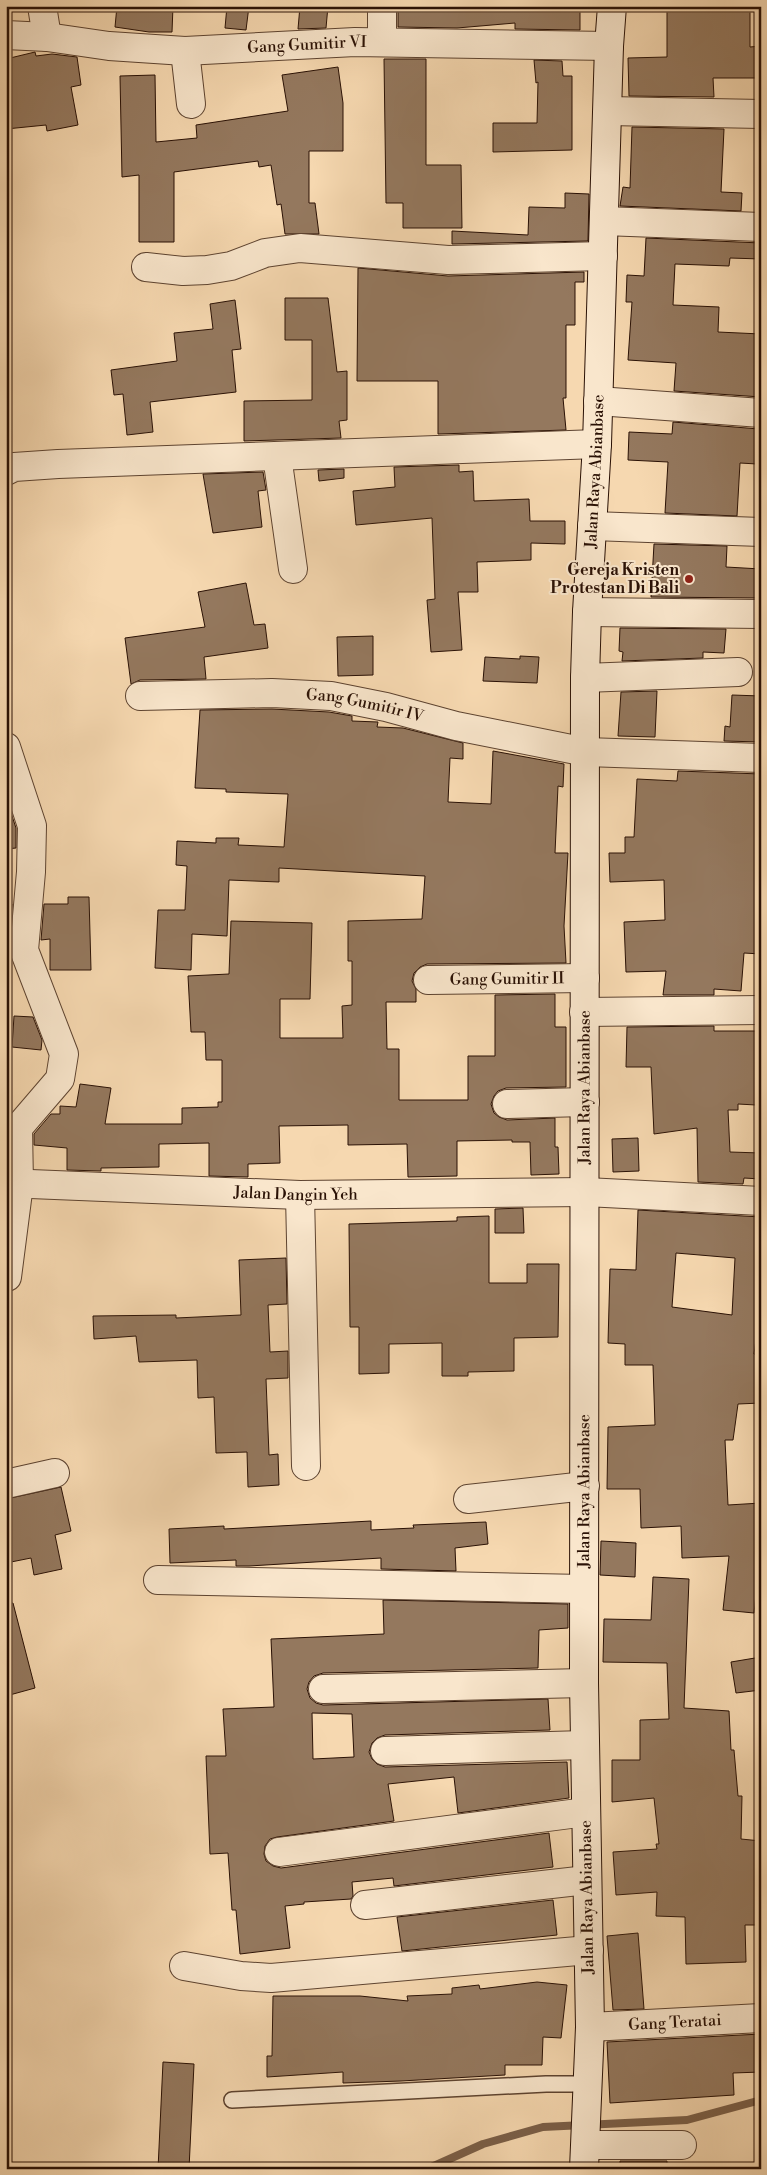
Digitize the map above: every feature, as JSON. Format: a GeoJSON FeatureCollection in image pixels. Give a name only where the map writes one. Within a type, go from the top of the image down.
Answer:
{"type":"FeatureCollection","features":[{"type":"Feature","properties":{"kind":"street"},"geometry":{"type":"LineString","coordinates":[[42,6],[47,37]]}},
{"type":"Feature","properties":{"kind":"street"},"geometry":{"type":"LineString","coordinates":[[382,6],[382,42]]}},
{"type":"Feature","properties":{"kind":"street","name":"Jalan Raya Abianbase"},"geometry":{"type":"LineString","coordinates":[[586,2151],[590,2027],[584,1745],[585,678],[597,444],[609,46],[612,6]]}},
{"type":"Feature","properties":{"kind":"street","name":"Gang Gumitir VI"},"geometry":{"type":"LineString","coordinates":[[6,36],[47,37],[109,46],[185,51],[382,42],[609,46]]}},
{"type":"Feature","properties":{"kind":"street"},"geometry":{"type":"LineString","coordinates":[[185,51],[191,104]]}},
{"type":"Feature","properties":{"kind":"street"},"geometry":{"type":"LineString","coordinates":[[608,111],[761,114]]}},
{"type":"Feature","properties":{"kind":"street"},"geometry":{"type":"LineString","coordinates":[[604,220],[761,227]]}},
{"type":"Feature","properties":{"kind":"street"},"geometry":{"type":"LineString","coordinates":[[146,266],[183,271],[208,270],[231,266],[265,253],[300,248],[448,260],[603,256]]}},
{"type":"Feature","properties":{"kind":"street"},"geometry":{"type":"LineString","coordinates":[[598,401],[761,412]]}},
{"type":"Feature","properties":{"kind":"street"},"geometry":{"type":"LineString","coordinates":[[6,471],[14,467],[58,464],[597,444]]}},
{"type":"Feature","properties":{"kind":"street"},"geometry":{"type":"LineString","coordinates":[[277,456],[293,569]]}},
{"type":"Feature","properties":{"kind":"street"},"geometry":{"type":"LineString","coordinates":[[592,526],[761,532]]}},
{"type":"Feature","properties":{"kind":"street"},"geometry":{"type":"LineString","coordinates":[[587,612],[761,614]]}},
{"type":"Feature","properties":{"kind":"street"},"geometry":{"type":"LineString","coordinates":[[585,678],[738,672]]}},
{"type":"Feature","properties":{"kind":"street","name":"Gang Gumitir IV"},"geometry":{"type":"LineString","coordinates":[[140,696],[272,693],[331,696],[386,707],[456,726],[586,752],[761,758]]}},
{"type":"Feature","properties":{"kind":"street"},"geometry":{"type":"LineString","coordinates":[[6,747],[32,826],[31,872],[24,950],[64,1054],[60,1079],[18,1128],[7,1277]]}},
{"type":"Feature","properties":{"kind":"street","name":"Gang Gumitir II"},"geometry":{"type":"LineString","coordinates":[[428,980],[585,978]]}},
{"type":"Feature","properties":{"kind":"street"},"geometry":{"type":"LineString","coordinates":[[584,1012],[761,1010]]}},
{"type":"Feature","properties":{"kind":"street"},"geometry":{"type":"LineString","coordinates":[[507,1104],[585,1102]]}},
{"type":"Feature","properties":{"kind":"street","name":"Jalan Dangin Yeh"},"geometry":{"type":"LineString","coordinates":[[13,1184],[300,1195],[586,1192],[761,1201]]}},
{"type":"Feature","properties":{"kind":"street"},"geometry":{"type":"LineString","coordinates":[[300,1195],[306,1466]]}},
{"type":"Feature","properties":{"kind":"street"},"geometry":{"type":"LineString","coordinates":[[6,1484],[55,1472]]}},
{"type":"Feature","properties":{"kind":"street"},"geometry":{"type":"LineString","coordinates":[[468,1499],[585,1486]]}},
{"type":"Feature","properties":{"kind":"street"},"geometry":{"type":"LineString","coordinates":[[158,1580],[584,1589]]}},
{"type":"Feature","properties":{"kind":"street"},"geometry":{"type":"LineString","coordinates":[[324,1689],[584,1683]]}},
{"type":"Feature","properties":{"kind":"street"},"geometry":{"type":"LineString","coordinates":[[385,1751],[584,1745]]}},
{"type":"Feature","properties":{"kind":"street"},"geometry":{"type":"LineString","coordinates":[[279,1852],[586,1812]]}},
{"type":"Feature","properties":{"kind":"street"},"geometry":{"type":"LineString","coordinates":[[365,1905],[587,1880]]}},
{"type":"Feature","properties":{"kind":"street"},"geometry":{"type":"LineString","coordinates":[[184,1966],[241,1976],[271,1978],[589,1950]]}},
{"type":"Feature","properties":{"kind":"street","name":"Gang Teratai"},"geometry":{"type":"LineString","coordinates":[[590,2027],[761,2018]]}},
{"type":"Feature","properties":{"kind":"street"},"geometry":{"type":"LineString","coordinates":[[586,2151],[682,2145]]}},
{"type":"Feature","properties":{"kind":"lane"},"geometry":{"type":"LineString","coordinates":[[232,2100],[546,2084],[588,2093]]}},
{"type":"Feature","properties":{"kind":"building"},"geometry":{"type":"Polygon","coordinates":[[[117,6],[173,6],[172,32],[149,32],[115,27],[117,6]]]}},
{"type":"Feature","properties":{"kind":"building"},"geometry":{"type":"Polygon","coordinates":[[[227,6],[249,6],[246,30],[225,28],[227,6]]]}},
{"type":"Feature","properties":{"kind":"building"},"geometry":{"type":"Polygon","coordinates":[[[300,6],[328,6],[326,28],[298,29],[300,6]]]}},
{"type":"Feature","properties":{"kind":"building"},"geometry":{"type":"Polygon","coordinates":[[[398,6],[580,6],[580,30],[515,29],[515,23],[457,28],[398,27],[398,6]]]}},
{"type":"Feature","properties":{"kind":"building"},"geometry":{"type":"Polygon","coordinates":[[[667,6],[750,6],[750,47],[761,46],[761,78],[713,78],[714,97],[629,96],[628,58],[667,57],[667,6]]]}},
{"type":"Feature","properties":{"kind":"building"},"geometry":{"type":"Polygon","coordinates":[[[35,52],[36,56],[52,54],[77,57],[81,85],[71,87],[78,125],[47,131],[46,125],[6,129],[6,59],[35,52]]]}},
{"type":"Feature","properties":{"kind":"building"},"geometry":{"type":"Polygon","coordinates":[[[384,59],[426,59],[426,165],[461,165],[462,228],[403,228],[403,203],[386,203],[384,59]]]}},
{"type":"Feature","properties":{"kind":"building"},"geometry":{"type":"Polygon","coordinates":[[[534,60],[562,61],[563,76],[572,76],[572,150],[493,152],[493,123],[537,123],[538,82],[536,83],[534,60]]]}},
{"type":"Feature","properties":{"kind":"building"},"geometry":{"type":"Polygon","coordinates":[[[338,67],[343,103],[343,151],[309,151],[309,203],[315,203],[319,234],[285,234],[281,204],[277,205],[271,165],[259,167],[258,161],[174,172],[174,242],[139,242],[139,175],[122,177],[120,76],[155,75],[156,142],[197,138],[196,125],[288,111],[282,75],[338,67]]]}},
{"type":"Feature","properties":{"kind":"building"},"geometry":{"type":"Polygon","coordinates":[[[632,127],[724,129],[721,192],[742,193],[741,211],[620,206],[623,187],[630,188],[632,127]]]}},
{"type":"Feature","properties":{"kind":"building"},"geometry":{"type":"Polygon","coordinates":[[[565,193],[589,194],[588,241],[452,244],[452,231],[528,235],[529,207],[565,208],[565,193]]]}},
{"type":"Feature","properties":{"kind":"building"},"geometry":{"type":"Polygon","coordinates":[[[646,238],[761,243],[761,259],[730,258],[729,266],[675,264],[673,305],[719,307],[718,332],[761,334],[761,397],[674,391],[676,363],[628,360],[632,302],[626,302],[627,275],[644,276],[646,238]]]}},
{"type":"Feature","properties":{"kind":"building"},"geometry":{"type":"Polygon","coordinates":[[[358,268],[448,276],[584,272],[584,282],[575,282],[575,325],[566,325],[566,398],[563,398],[566,430],[438,434],[438,381],[357,381],[358,268]]]}},
{"type":"Feature","properties":{"kind":"building"},"geometry":{"type":"Polygon","coordinates":[[[285,298],[328,298],[337,372],[347,371],[347,420],[339,421],[341,438],[244,441],[244,401],[312,400],[312,340],[285,340],[285,298]]]}},
{"type":"Feature","properties":{"kind":"building"},"geometry":{"type":"Polygon","coordinates":[[[235,300],[241,349],[232,350],[236,392],[150,402],[153,432],[127,435],[123,394],[114,395],[111,370],[177,361],[174,333],[213,329],[210,304],[235,300]]]}},
{"type":"Feature","properties":{"kind":"building"},"geometry":{"type":"Polygon","coordinates":[[[673,422],[759,429],[757,464],[740,463],[737,516],[665,513],[668,462],[628,460],[629,432],[672,434],[673,422]]]}},
{"type":"Feature","properties":{"kind":"building"},"geometry":{"type":"Polygon","coordinates":[[[459,465],[459,472],[473,471],[474,501],[529,499],[530,521],[565,521],[565,544],[531,543],[531,560],[477,562],[478,592],[458,592],[462,650],[431,652],[427,600],[435,599],[432,518],[356,525],[353,491],[395,487],[394,467],[459,465]]]}},
{"type":"Feature","properties":{"kind":"building"},"geometry":{"type":"Polygon","coordinates":[[[344,469],[344,478],[319,481],[318,470],[344,469]]]}},
{"type":"Feature","properties":{"kind":"building"},"geometry":{"type":"Polygon","coordinates":[[[263,472],[266,490],[258,491],[262,527],[213,533],[203,474],[263,472]]]}},
{"type":"Feature","properties":{"kind":"building"},"geometry":{"type":"Polygon","coordinates":[[[654,544],[727,546],[726,567],[761,569],[761,598],[651,597],[654,544]]]}},
{"type":"Feature","properties":{"kind":"building"},"geometry":{"type":"Polygon","coordinates":[[[246,583],[254,625],[265,624],[268,648],[204,657],[206,679],[140,680],[131,684],[125,638],[205,627],[198,592],[246,583]]]}},
{"type":"Feature","properties":{"kind":"building"},"geometry":{"type":"Polygon","coordinates":[[[620,628],[726,629],[724,653],[703,652],[703,658],[622,661],[623,652],[619,651],[620,628]]]}},
{"type":"Feature","properties":{"kind":"building"},"geometry":{"type":"Polygon","coordinates":[[[373,636],[373,675],[338,676],[337,637],[373,636]]]}},
{"type":"Feature","properties":{"kind":"building"},"geometry":{"type":"Polygon","coordinates":[[[520,656],[539,657],[537,683],[483,681],[485,657],[520,659],[520,656]]]}},
{"type":"Feature","properties":{"kind":"building"},"geometry":{"type":"Polygon","coordinates":[[[657,691],[655,737],[618,736],[621,692],[657,691]]]}},
{"type":"Feature","properties":{"kind":"building"},"geometry":{"type":"Polygon","coordinates":[[[732,695],[761,696],[761,742],[724,741],[725,726],[730,727],[732,695]]]}},
{"type":"Feature","properties":{"kind":"building"},"geometry":{"type":"Polygon","coordinates":[[[272,709],[329,712],[352,716],[352,721],[378,722],[377,727],[403,728],[463,743],[463,759],[450,758],[448,802],[491,804],[493,751],[564,764],[563,787],[558,786],[555,853],[568,853],[564,926],[566,963],[427,964],[420,967],[414,973],[412,981],[416,989],[416,1002],[386,1002],[387,1049],[399,1049],[399,1100],[468,1100],[468,1056],[495,1056],[495,995],[555,994],[555,1027],[566,1027],[566,1087],[506,1088],[498,1091],[491,1104],[494,1113],[507,1120],[555,1118],[555,1147],[558,1147],[559,1174],[531,1175],[530,1142],[512,1142],[512,1140],[457,1141],[457,1176],[408,1177],[407,1144],[348,1145],[348,1125],[279,1126],[280,1163],[248,1164],[248,1177],[209,1176],[209,1143],[159,1144],[159,1167],[101,1168],[101,1171],[67,1170],[67,1148],[34,1145],[34,1134],[51,1114],[60,1114],[60,1106],[76,1107],[80,1084],[111,1088],[105,1124],[182,1124],[182,1108],[218,1107],[218,1102],[222,1102],[222,1060],[206,1060],[205,1032],[191,1032],[188,976],[229,974],[231,921],[312,923],[310,999],[280,999],[280,1038],[343,1038],[342,1006],[352,1005],[352,961],[348,961],[348,921],[422,919],[425,876],[279,868],[279,882],[229,880],[227,936],[192,934],[191,970],[155,968],[158,910],[185,910],[187,866],[176,865],[177,841],[216,843],[216,838],[239,838],[238,845],[284,847],[288,794],[226,792],[226,789],[195,788],[200,710],[272,709]]]}},
{"type":"Feature","properties":{"kind":"building"},"geometry":{"type":"Polygon","coordinates":[[[678,771],[761,774],[761,856],[759,856],[761,954],[744,953],[741,991],[714,989],[714,995],[663,995],[666,971],[626,972],[624,922],[665,920],[664,880],[610,882],[609,853],[625,853],[625,837],[634,837],[637,779],[677,781],[678,771]]]}},
{"type":"Feature","properties":{"kind":"building"},"geometry":{"type":"Polygon","coordinates":[[[6,798],[16,828],[16,848],[6,849],[6,798]]]}},
{"type":"Feature","properties":{"kind":"building"},"geometry":{"type":"Polygon","coordinates":[[[68,897],[89,897],[91,970],[50,970],[50,939],[41,940],[44,904],[68,904],[68,897]]]}},
{"type":"Feature","properties":{"kind":"building"},"geometry":{"type":"Polygon","coordinates":[[[6,904],[12,904],[9,941],[6,942],[6,904]]]}},
{"type":"Feature","properties":{"kind":"building"},"geometry":{"type":"Polygon","coordinates":[[[14,1016],[33,1017],[42,1040],[41,1050],[12,1047],[14,1016]]]}},
{"type":"Feature","properties":{"kind":"building"},"geometry":{"type":"Polygon","coordinates":[[[714,1026],[714,1031],[756,1031],[756,1105],[738,1104],[738,1110],[728,1110],[730,1152],[761,1153],[761,1179],[744,1178],[743,1184],[698,1182],[697,1128],[654,1134],[651,1067],[626,1067],[627,1027],[714,1026]]]}},
{"type":"Feature","properties":{"kind":"building"},"geometry":{"type":"Polygon","coordinates":[[[638,1138],[639,1171],[613,1172],[612,1139],[638,1138]]]}},
{"type":"Feature","properties":{"kind":"building"},"geometry":{"type":"Polygon","coordinates":[[[523,1208],[524,1233],[495,1233],[495,1209],[523,1208]]]}},
{"type":"Feature","properties":{"kind":"building"},"geometry":{"type":"Polygon","coordinates":[[[638,1210],[761,1217],[761,1303],[754,1354],[761,1354],[761,1403],[738,1404],[733,1440],[725,1440],[728,1505],[761,1503],[761,1547],[754,1613],[723,1610],[729,1556],[682,1558],[681,1526],[641,1528],[640,1489],[607,1489],[608,1427],[655,1425],[653,1365],[625,1365],[625,1344],[608,1343],[610,1269],[636,1270],[638,1210]],[[676,1253],[672,1307],[732,1315],[735,1258],[676,1253]]]}},
{"type":"Feature","properties":{"kind":"building"},"geometry":{"type":"Polygon","coordinates":[[[489,1216],[489,1283],[527,1283],[527,1264],[559,1264],[558,1337],[514,1338],[514,1371],[468,1372],[468,1376],[442,1376],[442,1343],[389,1344],[389,1373],[359,1374],[359,1327],[350,1327],[349,1224],[457,1221],[457,1217],[489,1216]]]}},
{"type":"Feature","properties":{"kind":"building"},"geometry":{"type":"Polygon","coordinates":[[[286,1258],[287,1304],[268,1305],[270,1352],[288,1351],[288,1378],[266,1379],[269,1455],[278,1454],[279,1485],[248,1487],[247,1452],[216,1453],[214,1397],[198,1398],[197,1360],[139,1362],[136,1336],[94,1339],[93,1316],[176,1315],[176,1318],[241,1315],[239,1260],[286,1258]]]}},
{"type":"Feature","properties":{"kind":"building"},"geometry":{"type":"Polygon","coordinates":[[[61,1487],[71,1531],[55,1535],[62,1569],[34,1575],[31,1558],[6,1563],[6,1499],[61,1487]]]}},
{"type":"Feature","properties":{"kind":"building"},"geometry":{"type":"Polygon","coordinates":[[[371,1521],[371,1530],[414,1528],[413,1525],[486,1522],[488,1544],[455,1548],[456,1571],[381,1569],[381,1558],[249,1566],[236,1566],[236,1560],[170,1563],[169,1529],[224,1526],[224,1529],[371,1521]]]}},
{"type":"Feature","properties":{"kind":"building"},"geometry":{"type":"Polygon","coordinates":[[[601,1541],[636,1543],[635,1577],[600,1575],[601,1541]]]}},
{"type":"Feature","properties":{"kind":"building"},"geometry":{"type":"Polygon","coordinates":[[[653,1577],[689,1579],[684,1708],[729,1711],[731,1750],[734,1750],[738,1796],[742,1796],[741,1839],[761,1841],[761,1925],[745,1925],[746,1962],[686,1964],[685,1917],[656,1916],[657,1892],[616,1895],[613,1852],[657,1849],[656,1844],[659,1844],[654,1798],[612,1802],[612,1760],[640,1760],[640,1720],[669,1719],[667,1663],[603,1662],[604,1619],[651,1620],[653,1577]]]}},
{"type":"Feature","properties":{"kind":"building"},"geometry":{"type":"Polygon","coordinates":[[[383,1600],[568,1604],[568,1628],[539,1630],[538,1668],[323,1673],[314,1676],[309,1682],[307,1689],[310,1698],[316,1703],[323,1705],[548,1699],[550,1730],[385,1735],[377,1738],[372,1743],[369,1752],[377,1764],[385,1767],[567,1762],[569,1798],[458,1813],[454,1777],[388,1784],[394,1821],[270,1839],[265,1846],[264,1854],[266,1861],[273,1866],[281,1868],[549,1833],[553,1867],[394,1886],[393,1878],[352,1882],[353,1896],[351,1899],[304,1902],[304,1904],[285,1906],[290,1948],[240,1954],[236,1910],[232,1910],[228,1853],[210,1854],[206,1756],[226,1756],[223,1709],[274,1707],[271,1639],[384,1634],[383,1600]],[[312,1713],[313,1759],[354,1757],[352,1714],[312,1713]]]}},
{"type":"Feature","properties":{"kind":"building"},"geometry":{"type":"Polygon","coordinates":[[[13,1603],[35,1688],[6,1696],[6,1604],[13,1603]]]}},
{"type":"Feature","properties":{"kind":"building"},"geometry":{"type":"Polygon","coordinates":[[[761,1657],[761,1690],[736,1693],[731,1662],[761,1657]]]}},
{"type":"Feature","properties":{"kind":"building"},"geometry":{"type":"Polygon","coordinates":[[[553,1900],[557,1935],[402,1951],[397,1917],[553,1900]]]}},
{"type":"Feature","properties":{"kind":"building"},"geometry":{"type":"Polygon","coordinates":[[[638,1933],[644,2009],[613,2010],[607,1936],[638,1933]]]}},
{"type":"Feature","properties":{"kind":"building"},"geometry":{"type":"Polygon","coordinates":[[[537,1982],[567,1985],[561,2038],[543,2037],[542,2065],[505,2065],[505,2075],[401,2081],[343,2083],[343,2072],[267,2077],[267,2056],[272,2056],[273,1996],[360,1996],[408,2001],[407,1996],[452,1994],[452,1988],[479,1985],[480,1989],[537,1982]]]}},
{"type":"Feature","properties":{"kind":"building"},"geometry":{"type":"Polygon","coordinates":[[[761,2034],[761,2072],[733,2073],[734,2095],[610,2103],[607,2042],[761,2034]]]}},
{"type":"Feature","properties":{"kind":"building"},"geometry":{"type":"Polygon","coordinates":[[[163,2062],[194,2064],[189,2169],[158,2169],[163,2062]]]}},
{"type":"Feature","properties":{"kind":"building"},"geometry":{"type":"Polygon","coordinates":[[[620,2161],[667,2161],[667,2169],[620,2169],[620,2161]]]}},
{"type":"Feature","properties":{"kind":"waterway"},"geometry":{"type":"LineString","coordinates":[[427,2169],[483,2144],[543,2127],[687,2120],[761,2100]]}},
{"type":"Feature","properties":{"kind":"place","name":"Gereja Kristen Protestan Di Bali"},"geometry":{"type":"Point","coordinates":[689,579]}}]}
